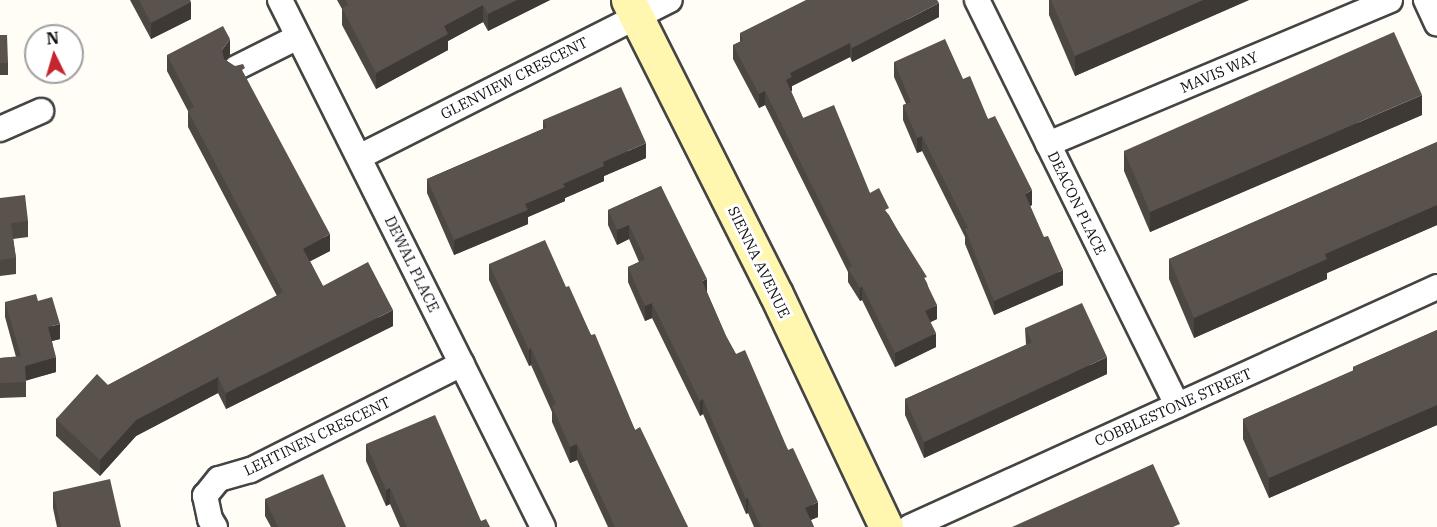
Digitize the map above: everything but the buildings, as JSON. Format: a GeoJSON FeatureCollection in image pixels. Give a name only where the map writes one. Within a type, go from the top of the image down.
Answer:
{"type":"FeatureCollection","features":[{"type":"Feature","properties":{"kind":"street","name":"DEWAL PLACE"},"geometry":{"type":"LineString","coordinates":[[280,0],[543,527]]}},
{"type":"Feature","properties":{"kind":"street","name":"GLENVIEW CRESCENT"},"geometry":{"type":"LineString","coordinates":[[358,157],[633,8],[670,0]]}},
{"type":"Feature","properties":{"kind":"street","name":"DEACON PLACE"},"geometry":{"type":"LineString","coordinates":[[977,0],[1177,405]]}},
{"type":"Feature","properties":{"kind":"street","name":"MAVIS WAY"},"geometry":{"type":"LineString","coordinates":[[1048,144],[1390,0]]}},
{"type":"Feature","properties":{"kind":"street"},"geometry":{"type":"LineString","coordinates":[[1426,0],[1437,24]]}},
{"type":"Feature","properties":{"kind":"street","name":"SIENNA AVENUE"},"geometry":{"type":"LineString","coordinates":[[633,8],[776,294],[886,527]]}},
{"type":"Feature","properties":{"kind":"street"},"geometry":{"type":"LineString","coordinates":[[236,68],[298,37]]}},
{"type":"Feature","properties":{"kind":"street"},"geometry":{"type":"LineString","coordinates":[[0,129],[41,111]]}},
{"type":"Feature","properties":{"kind":"street","name":"COBBLESTONE STREET"},"geometry":{"type":"LineString","coordinates":[[910,527],[1437,287]]}},
{"type":"Feature","properties":{"kind":"street","name":"LEHTINEN CRESCENT"},"geometry":{"type":"LineString","coordinates":[[215,527],[210,519],[206,496],[219,479],[251,470],[462,364]]}}]}
